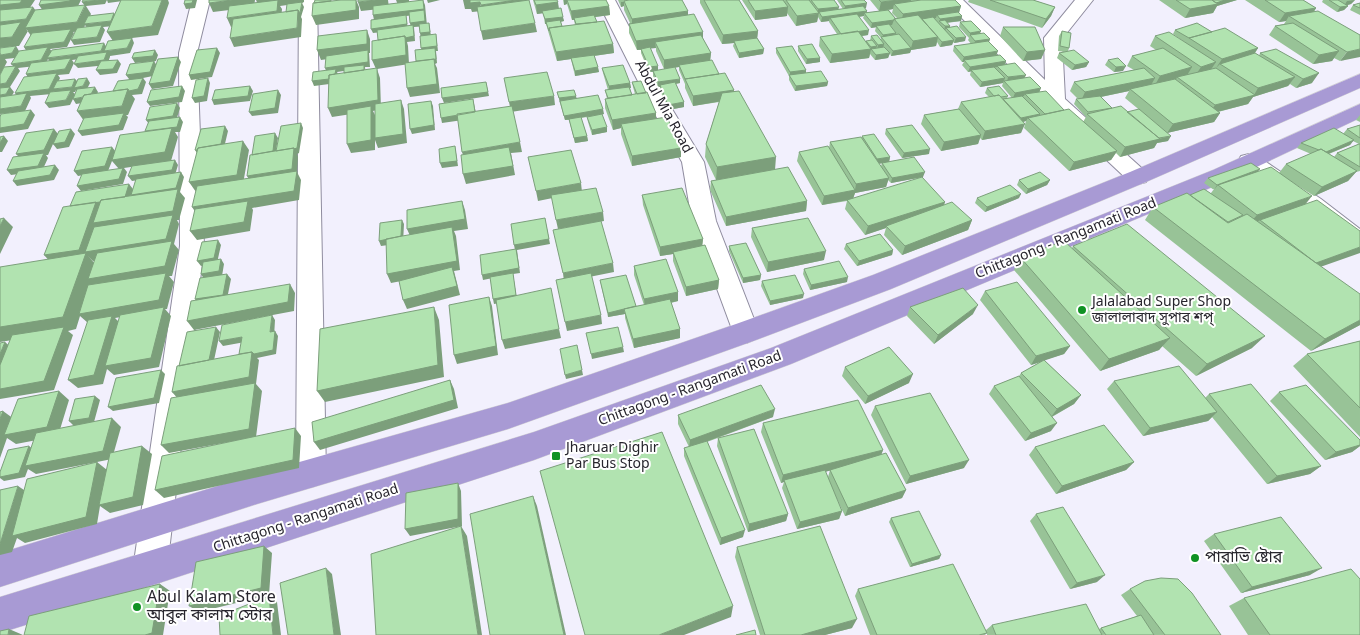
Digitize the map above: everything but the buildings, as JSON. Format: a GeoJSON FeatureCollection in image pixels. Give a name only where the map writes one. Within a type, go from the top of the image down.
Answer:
{"type":"FeatureCollection","features":[{"type":"Feature","properties":{"kind":"highway"},"geometry":{"type":"LineString","coordinates":[[0,570],[311,473],[508,416],[746,332],[882,282],[1138,177],[1360,80]]}},
{"type":"Feature","properties":{"kind":"highway","name":"Chittagong - Rangamati Road"},"geometry":{"type":"LineString","coordinates":[[0,615],[534,446],[780,356],[1108,222],[1249,161],[1360,110]]}},
{"type":"Feature","properties":{"kind":"street"},"geometry":{"type":"LineString","coordinates":[[150,569],[192,246],[188,53],[201,0]]}},
{"type":"Feature","properties":{"kind":"street"},"geometry":{"type":"LineString","coordinates":[[308,0],[311,473]]}},
{"type":"Feature","properties":{"kind":"street","name":"Abdul Mia Road"},"geometry":{"type":"LineString","coordinates":[[606,0],[662,109],[693,162],[704,221],[746,332]]}},
{"type":"Feature","properties":{"kind":"street"},"geometry":{"type":"LineString","coordinates":[[953,0],[1055,101],[1138,177]]}},
{"type":"Feature","properties":{"kind":"street"},"geometry":{"type":"LineString","coordinates":[[1055,101],[1053,38],[1084,0]]}},
{"type":"Feature","properties":{"kind":"street"},"geometry":{"type":"LineString","coordinates":[[1249,161],[1313,205],[1360,242]]}},
{"type":"Feature","properties":{"kind":"place","name":"Jalalabad Super Shop জালালাবাদ সুপার শপ্"},"geometry":{"type":"Point","coordinates":[1082,310]}},
{"type":"Feature","properties":{"kind":"place","name":"Jharuar Dighir Par Bus Stop"},"geometry":{"type":"Point","coordinates":[556,456]}},
{"type":"Feature","properties":{"kind":"place","name":"পারাভি ষ্টোর"},"geometry":{"type":"Point","coordinates":[1195,558]}},
{"type":"Feature","properties":{"kind":"place","name":"Abul Kalam Store আবুল কালাম স্টোর"},"geometry":{"type":"Point","coordinates":[137,607]}}]}
